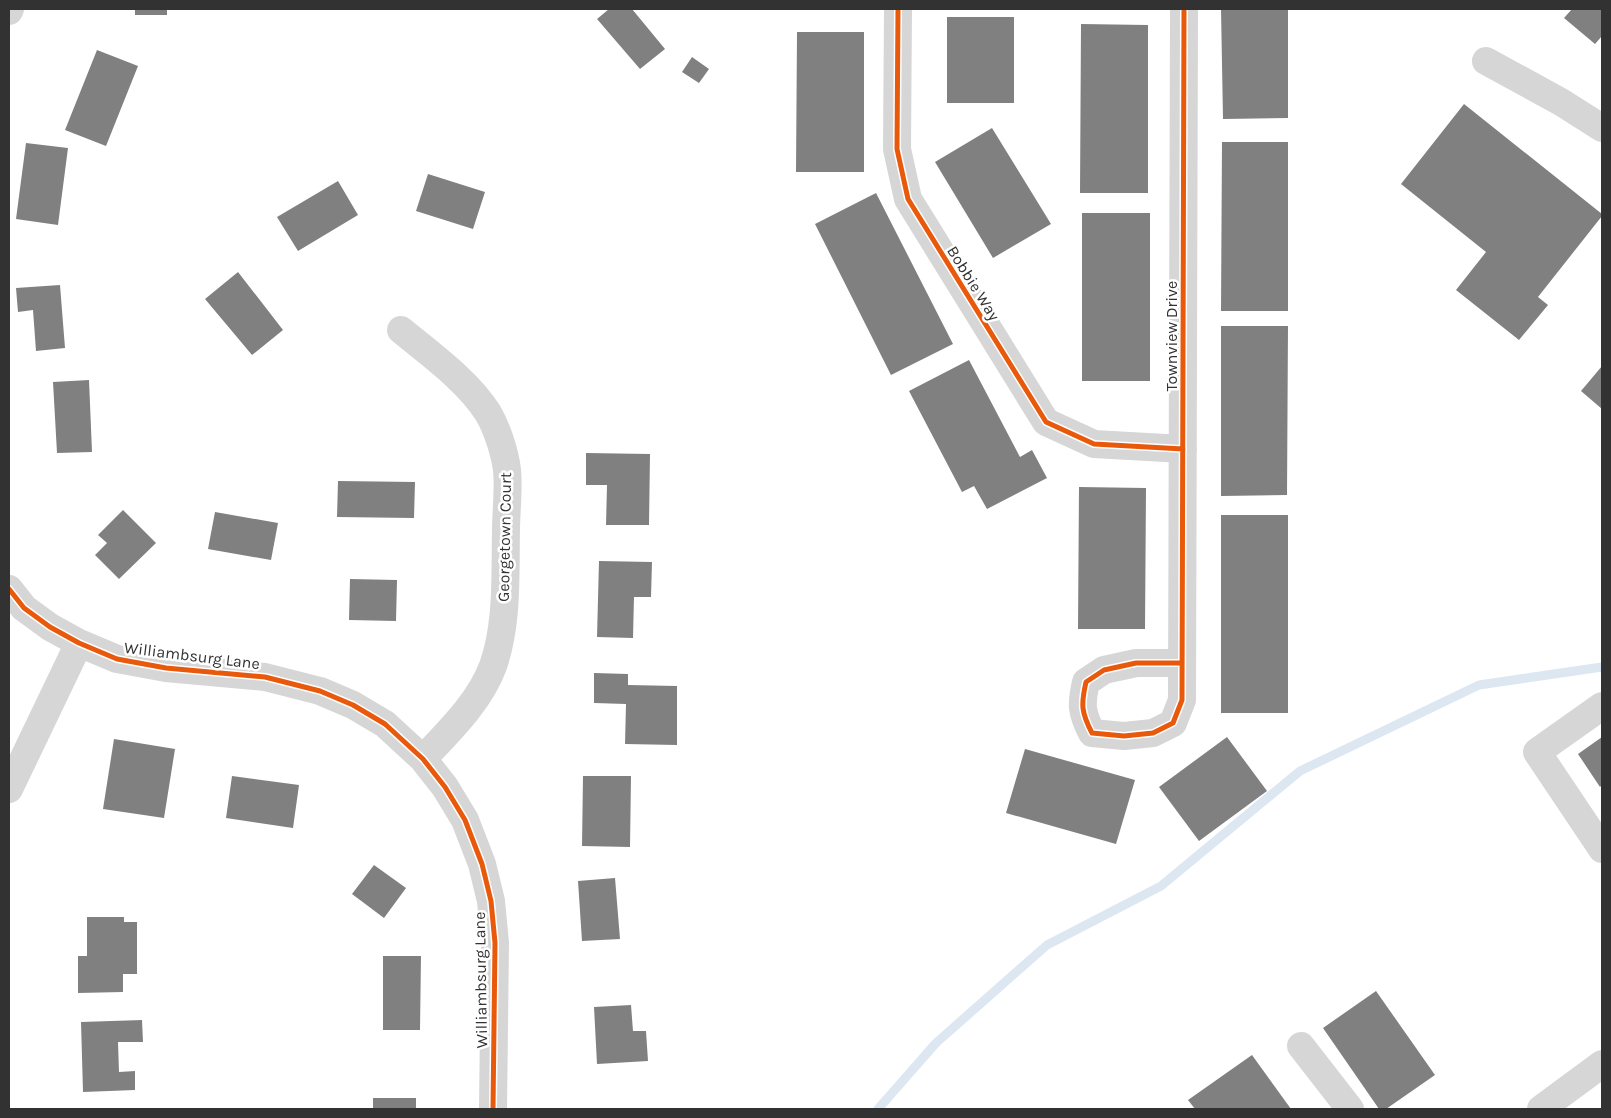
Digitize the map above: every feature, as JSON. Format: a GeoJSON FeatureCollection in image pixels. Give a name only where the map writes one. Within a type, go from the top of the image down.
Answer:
{"type":"FeatureCollection","features":[{"type":"Feature","properties":{"kind":"street","name":"Bobbie Way"},"geometry":{"type":"LineString","coordinates":[[898,9],[897,149],[908,199],[1046,422],[1094,444],[1183,449]]}},
{"type":"Feature","properties":{"kind":"street","name":"Townview Drive"},"geometry":{"type":"LineString","coordinates":[[1182,663],[1184,9]]}},
{"type":"Feature","properties":{"kind":"street"},"geometry":{"type":"LineString","coordinates":[[1486,61],[1561,102],[1602,128]]}},
{"type":"Feature","properties":{"kind":"street","name":"Georgetown Court"},"geometry":{"type":"LineString","coordinates":[[401,330],[460,380],[488,413],[500,440],[507,470],[504,604],[501,635],[493,667],[477,696],[459,721],[422,759]]}},
{"type":"Feature","properties":{"kind":"street","name":"Williambsurg Lane"},"geometry":{"type":"LineString","coordinates":[[9,589],[24,608],[50,626],[79,643],[117,659],[166,668],[266,677],[320,691],[353,705],[385,724],[422,759],[445,787],[465,820],[482,864],[491,901],[495,943],[493,1109]]}},
{"type":"Feature","properties":{"kind":"street"},"geometry":{"type":"LineString","coordinates":[[9,789],[79,643]]}},
{"type":"Feature","properties":{"kind":"street"},"geometry":{"type":"LineString","coordinates":[[1601,845],[1537,752],[1602,706]]}},
{"type":"Feature","properties":{"kind":"street"},"geometry":{"type":"LineString","coordinates":[[1301,1046],[1350,1109]]}},
{"type":"Feature","properties":{"kind":"street"},"geometry":{"type":"LineString","coordinates":[[1541,1109],[1602,1064]]}},
{"type":"Feature","properties":{"kind":"building"},"geometry":{"type":"Polygon","coordinates":[[[135,9],[167,9],[167,15],[135,15],[135,9]]]}},
{"type":"Feature","properties":{"kind":"building"},"geometry":{"type":"Polygon","coordinates":[[[609,9],[632,9],[665,49],[640,69],[597,19],[609,9]]]}},
{"type":"Feature","properties":{"kind":"building"},"geometry":{"type":"Polygon","coordinates":[[[1221,9],[1288,9],[1288,118],[1223,119],[1221,9]]]}},
{"type":"Feature","properties":{"kind":"building"},"geometry":{"type":"Polygon","coordinates":[[[1572,9],[1602,9],[1602,36],[1595,44],[1564,18],[1572,9]]]}},
{"type":"Feature","properties":{"kind":"building"},"geometry":{"type":"Polygon","coordinates":[[[947,17],[1014,17],[1014,103],[947,103],[947,17]]]}},
{"type":"Feature","properties":{"kind":"building"},"geometry":{"type":"Polygon","coordinates":[[[1081,24],[1148,25],[1148,193],[1080,193],[1081,24]]]}},
{"type":"Feature","properties":{"kind":"building"},"geometry":{"type":"Polygon","coordinates":[[[797,32],[864,32],[864,172],[796,172],[797,32]]]}},
{"type":"Feature","properties":{"kind":"building"},"geometry":{"type":"Polygon","coordinates":[[[97,50],[138,66],[106,146],[65,130],[97,50]]]}},
{"type":"Feature","properties":{"kind":"building"},"geometry":{"type":"Polygon","coordinates":[[[692,57],[709,69],[699,83],[682,72],[692,57]]]}},
{"type":"Feature","properties":{"kind":"building"},"geometry":{"type":"Polygon","coordinates":[[[1464,104],[1602,214],[1538,297],[1548,305],[1519,340],[1456,290],[1486,252],[1401,184],[1464,104]]]}},
{"type":"Feature","properties":{"kind":"building"},"geometry":{"type":"Polygon","coordinates":[[[992,128],[1051,224],[993,258],[935,162],[992,128]]]}},
{"type":"Feature","properties":{"kind":"building"},"geometry":{"type":"Polygon","coordinates":[[[1222,142],[1288,142],[1288,311],[1221,311],[1222,142]]]}},
{"type":"Feature","properties":{"kind":"building"},"geometry":{"type":"Polygon","coordinates":[[[26,143],[68,148],[58,225],[16,219],[26,143]]]}},
{"type":"Feature","properties":{"kind":"building"},"geometry":{"type":"Polygon","coordinates":[[[428,174],[485,192],[473,229],[416,211],[428,174]]]}},
{"type":"Feature","properties":{"kind":"building"},"geometry":{"type":"Polygon","coordinates":[[[338,181],[358,215],[298,251],[277,217],[338,181]]]}},
{"type":"Feature","properties":{"kind":"building"},"geometry":{"type":"Polygon","coordinates":[[[876,193],[953,344],[891,375],[815,224],[876,193]]]}},
{"type":"Feature","properties":{"kind":"building"},"geometry":{"type":"Polygon","coordinates":[[[1082,213],[1150,213],[1150,381],[1082,381],[1082,213]]]}},
{"type":"Feature","properties":{"kind":"building"},"geometry":{"type":"Polygon","coordinates":[[[238,272],[283,330],[252,355],[205,299],[238,272]]]}},
{"type":"Feature","properties":{"kind":"building"},"geometry":{"type":"Polygon","coordinates":[[[60,285],[65,348],[36,351],[33,310],[18,312],[16,288],[60,285]]]}},
{"type":"Feature","properties":{"kind":"building"},"geometry":{"type":"Polygon","coordinates":[[[1221,326],[1288,326],[1287,495],[1221,496],[1221,326]]]}},
{"type":"Feature","properties":{"kind":"building"},"geometry":{"type":"Polygon","coordinates":[[[969,360],[1020,457],[1032,450],[1047,478],[987,509],[974,486],[962,492],[909,391],[969,360]]]}},
{"type":"Feature","properties":{"kind":"building"},"geometry":{"type":"Polygon","coordinates":[[[1602,366],[1602,409],[1581,391],[1602,366]]]}},
{"type":"Feature","properties":{"kind":"building"},"geometry":{"type":"Polygon","coordinates":[[[89,380],[92,452],[57,453],[53,382],[89,380]]]}},
{"type":"Feature","properties":{"kind":"building"},"geometry":{"type":"Polygon","coordinates":[[[586,453],[650,454],[649,525],[606,525],[607,485],[586,485],[586,453]]]}},
{"type":"Feature","properties":{"kind":"building"},"geometry":{"type":"Polygon","coordinates":[[[338,481],[415,482],[414,518],[337,517],[338,481]]]}},
{"type":"Feature","properties":{"kind":"building"},"geometry":{"type":"Polygon","coordinates":[[[1079,487],[1146,488],[1145,629],[1078,629],[1079,487]]]}},
{"type":"Feature","properties":{"kind":"building"},"geometry":{"type":"Polygon","coordinates":[[[123,510],[156,543],[119,579],[95,555],[107,543],[98,535],[123,510]]]}},
{"type":"Feature","properties":{"kind":"building"},"geometry":{"type":"Polygon","coordinates":[[[215,512],[278,523],[271,560],[208,549],[215,512]]]}},
{"type":"Feature","properties":{"kind":"building"},"geometry":{"type":"Polygon","coordinates":[[[1221,515],[1288,515],[1288,713],[1221,713],[1221,515]]]}},
{"type":"Feature","properties":{"kind":"building"},"geometry":{"type":"Polygon","coordinates":[[[599,561],[652,562],[651,597],[634,597],[633,638],[597,637],[599,561]]]}},
{"type":"Feature","properties":{"kind":"building"},"geometry":{"type":"Polygon","coordinates":[[[350,579],[397,580],[396,621],[349,620],[350,579]]]}},
{"type":"Feature","properties":{"kind":"building"},"geometry":{"type":"Polygon","coordinates":[[[594,673],[628,674],[628,685],[677,686],[677,745],[625,744],[626,704],[594,703],[594,673]]]}},
{"type":"Feature","properties":{"kind":"building"},"geometry":{"type":"Polygon","coordinates":[[[1227,737],[1267,791],[1199,841],[1159,787],[1227,737]]]}},
{"type":"Feature","properties":{"kind":"building"},"geometry":{"type":"Polygon","coordinates":[[[1602,737],[1602,785],[1600,787],[1578,754],[1602,737]]]}},
{"type":"Feature","properties":{"kind":"building"},"geometry":{"type":"Polygon","coordinates":[[[114,739],[175,749],[164,818],[103,809],[114,739]]]}},
{"type":"Feature","properties":{"kind":"building"},"geometry":{"type":"Polygon","coordinates":[[[1025,749],[1135,780],[1116,844],[1006,813],[1025,749]]]}},
{"type":"Feature","properties":{"kind":"building"},"geometry":{"type":"Polygon","coordinates":[[[232,776],[299,785],[293,828],[226,818],[232,776]]]}},
{"type":"Feature","properties":{"kind":"building"},"geometry":{"type":"Polygon","coordinates":[[[583,776],[631,776],[630,847],[582,846],[583,776]]]}},
{"type":"Feature","properties":{"kind":"building"},"geometry":{"type":"Polygon","coordinates":[[[374,865],[406,888],[384,918],[352,894],[374,865]]]}},
{"type":"Feature","properties":{"kind":"building"},"geometry":{"type":"Polygon","coordinates":[[[615,878],[620,939],[582,941],[578,881],[615,878]]]}},
{"type":"Feature","properties":{"kind":"building"},"geometry":{"type":"Polygon","coordinates":[[[87,917],[124,917],[124,922],[137,922],[137,974],[123,974],[123,992],[78,993],[78,956],[87,956],[87,917]]]}},
{"type":"Feature","properties":{"kind":"building"},"geometry":{"type":"Polygon","coordinates":[[[383,956],[421,956],[420,1030],[383,1030],[383,956]]]}},
{"type":"Feature","properties":{"kind":"building"},"geometry":{"type":"Polygon","coordinates":[[[1376,991],[1435,1075],[1386,1109],[1379,1109],[1323,1028],[1376,991]]]}},
{"type":"Feature","properties":{"kind":"building"},"geometry":{"type":"Polygon","coordinates":[[[631,1005],[633,1031],[646,1031],[648,1061],[597,1064],[594,1007],[631,1005]]]}},
{"type":"Feature","properties":{"kind":"building"},"geometry":{"type":"Polygon","coordinates":[[[142,1020],[143,1042],[118,1042],[119,1072],[135,1071],[135,1090],[83,1092],[81,1022],[142,1020]]]}},
{"type":"Feature","properties":{"kind":"building"},"geometry":{"type":"Polygon","coordinates":[[[1252,1055],[1291,1109],[1195,1109],[1188,1100],[1252,1055]]]}},
{"type":"Feature","properties":{"kind":"building"},"geometry":{"type":"Polygon","coordinates":[[[373,1098],[416,1098],[416,1109],[373,1109],[373,1098]]]}},
{"type":"Feature","properties":{"kind":"waterway"},"geometry":{"type":"LineString","coordinates":[[878,1109],[936,1043],[1047,945],[1161,886],[1300,771],[1479,685],[1602,667]]}},
{"type":"Feature","properties":{"kind":"cycle path"},"geometry":{"type":"LineString","coordinates":[[898,9],[897,149],[908,199],[1046,422],[1094,444],[1183,449]]}},
{"type":"Feature","properties":{"kind":"cycle path"},"geometry":{"type":"LineString","coordinates":[[1182,663],[1136,663],[1104,670],[1086,682],[1083,708],[1092,733],[1124,736],[1153,733],[1173,723],[1182,700],[1184,9]]}},
{"type":"Feature","properties":{"kind":"cycle path"},"geometry":{"type":"LineString","coordinates":[[9,589],[24,608],[50,627],[79,643],[117,659],[166,668],[265,677],[320,691],[353,705],[385,724],[423,759],[445,787],[465,820],[482,864],[491,901],[495,943],[493,1109]]}}]}
